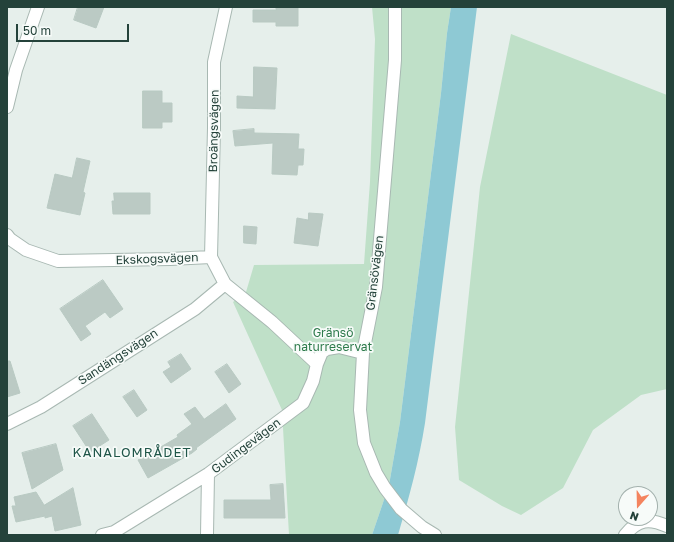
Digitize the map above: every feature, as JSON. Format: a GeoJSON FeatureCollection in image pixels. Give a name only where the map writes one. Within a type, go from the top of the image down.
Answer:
{"type":"FeatureCollection","features":[{"type":"Feature","properties":{"kind":"street"},"geometry":{"type":"LineString","coordinates":[[7,107],[16,70],[38,7]]}},
{"type":"Feature","properties":{"kind":"street","name":"Broängsvägen"},"geometry":{"type":"LineString","coordinates":[[210,257],[214,128],[214,62],[226,7]]}},
{"type":"Feature","properties":{"kind":"street","name":"Gränsövägen"},"geometry":{"type":"LineString","coordinates":[[395,7],[395,60],[376,287],[363,353],[360,410],[364,443],[376,473],[401,509],[422,527],[435,535]]}},
{"type":"Feature","properties":{"kind":"street","name":"Ekskogsvägen"},"geometry":{"type":"LineString","coordinates":[[7,235],[10,239],[26,250],[58,261],[210,257],[225,284],[272,322],[317,364]]}},
{"type":"Feature","properties":{"kind":"street","name":"Sandängsvägen"},"geometry":{"type":"LineString","coordinates":[[7,424],[41,407],[188,313],[225,284]]}},
{"type":"Feature","properties":{"kind":"street","name":"Gudingevägen"},"geometry":{"type":"LineString","coordinates":[[102,535],[114,532],[208,474],[302,403],[313,381],[317,364],[322,352],[327,349],[339,347],[363,353]]}},
{"type":"Feature","properties":{"kind":"street"},"geometry":{"type":"LineString","coordinates":[[207,535],[208,474]]}},
{"type":"Feature","properties":{"kind":"street"},"geometry":{"type":"LineString","coordinates":[[625,535],[631,528],[641,521],[657,522],[667,526]]}},
{"type":"Feature","properties":{"kind":"green space","name":"Gränsö naturreservat"},"geometry":{"type":"Polygon","coordinates":[[[372,7],[451,7],[400,422],[389,485],[372,535],[289,535],[282,410],[233,302],[246,292],[254,265],[364,264],[370,182],[375,39],[372,7]]]}},
{"type":"Feature","properties":{"kind":"green space"},"geometry":{"type":"Polygon","coordinates":[[[511,34],[667,95],[667,389],[641,395],[593,430],[563,488],[521,515],[502,506],[459,480],[455,427],[480,187],[511,34]]]}},
{"type":"Feature","properties":{"kind":"water"},"geometry":{"type":"Polygon","coordinates":[[[451,7],[477,7],[425,423],[420,451],[398,535],[372,535],[389,485],[400,422],[451,7]]]}},
{"type":"Feature","properties":{"kind":"building"},"geometry":{"type":"Polygon","coordinates":[[[78,7],[104,7],[96,28],[74,20],[78,7]]]}},
{"type":"Feature","properties":{"kind":"building"},"geometry":{"type":"Polygon","coordinates":[[[276,7],[298,7],[298,26],[276,26],[276,22],[253,22],[253,10],[276,10],[276,7]]]}},
{"type":"Feature","properties":{"kind":"building"},"geometry":{"type":"Polygon","coordinates":[[[254,67],[277,68],[275,109],[237,108],[237,96],[253,97],[254,67]]]}},
{"type":"Feature","properties":{"kind":"building"},"geometry":{"type":"Polygon","coordinates":[[[143,91],[162,91],[162,103],[172,103],[172,122],[162,122],[162,128],[143,128],[143,91]]]}},
{"type":"Feature","properties":{"kind":"building"},"geometry":{"type":"Polygon","coordinates":[[[254,129],[254,133],[299,134],[298,149],[304,149],[303,165],[298,165],[297,175],[272,174],[273,143],[235,146],[233,131],[254,129]]]}},
{"type":"Feature","properties":{"kind":"building"},"geometry":{"type":"Polygon","coordinates":[[[77,158],[90,161],[83,192],[85,193],[80,215],[47,208],[55,174],[72,178],[77,158]]]}},
{"type":"Feature","properties":{"kind":"building"},"geometry":{"type":"Polygon","coordinates":[[[114,193],[150,193],[150,214],[113,214],[112,201],[114,201],[114,193]]]}},
{"type":"Feature","properties":{"kind":"building"},"geometry":{"type":"Polygon","coordinates":[[[309,213],[323,214],[318,246],[294,243],[297,218],[308,220],[309,213]]]}},
{"type":"Feature","properties":{"kind":"building"},"geometry":{"type":"Polygon","coordinates":[[[244,226],[257,227],[256,244],[244,243],[244,226]]]}},
{"type":"Feature","properties":{"kind":"building"},"geometry":{"type":"Polygon","coordinates":[[[103,280],[123,309],[110,318],[105,312],[85,326],[91,334],[81,341],[60,309],[103,280]]]}},
{"type":"Feature","properties":{"kind":"building"},"geometry":{"type":"Polygon","coordinates":[[[181,354],[191,369],[171,383],[163,372],[171,367],[168,362],[181,354]]]}},
{"type":"Feature","properties":{"kind":"building"},"geometry":{"type":"Polygon","coordinates":[[[7,361],[10,361],[20,393],[7,397],[7,361]]]}},
{"type":"Feature","properties":{"kind":"building"},"geometry":{"type":"Polygon","coordinates":[[[227,364],[241,384],[229,393],[215,372],[227,364]]]}},
{"type":"Feature","properties":{"kind":"building"},"geometry":{"type":"Polygon","coordinates":[[[134,390],[147,410],[137,417],[123,397],[134,390]]]}},
{"type":"Feature","properties":{"kind":"building"},"geometry":{"type":"Polygon","coordinates":[[[226,404],[236,419],[196,448],[197,449],[192,453],[148,478],[138,460],[178,437],[177,435],[192,424],[184,414],[195,407],[204,419],[226,404]]]}},
{"type":"Feature","properties":{"kind":"building"},"geometry":{"type":"Polygon","coordinates":[[[92,414],[109,440],[90,452],[73,426],[92,414]]]}},
{"type":"Feature","properties":{"kind":"building"},"geometry":{"type":"Polygon","coordinates":[[[56,444],[63,470],[32,489],[22,453],[56,444]]]}},
{"type":"Feature","properties":{"kind":"building"},"geometry":{"type":"Polygon","coordinates":[[[283,484],[285,518],[224,518],[224,500],[271,500],[270,485],[283,484]]]}},
{"type":"Feature","properties":{"kind":"building"},"geometry":{"type":"Polygon","coordinates":[[[73,488],[81,525],[55,531],[52,516],[16,522],[12,506],[16,506],[14,497],[36,492],[44,505],[73,488]]]}},
{"type":"Feature","properties":{"kind":"district","name":"KANALOMRÅDET"},"geometry":{"type":"Point","coordinates":[132,453]}}]}
